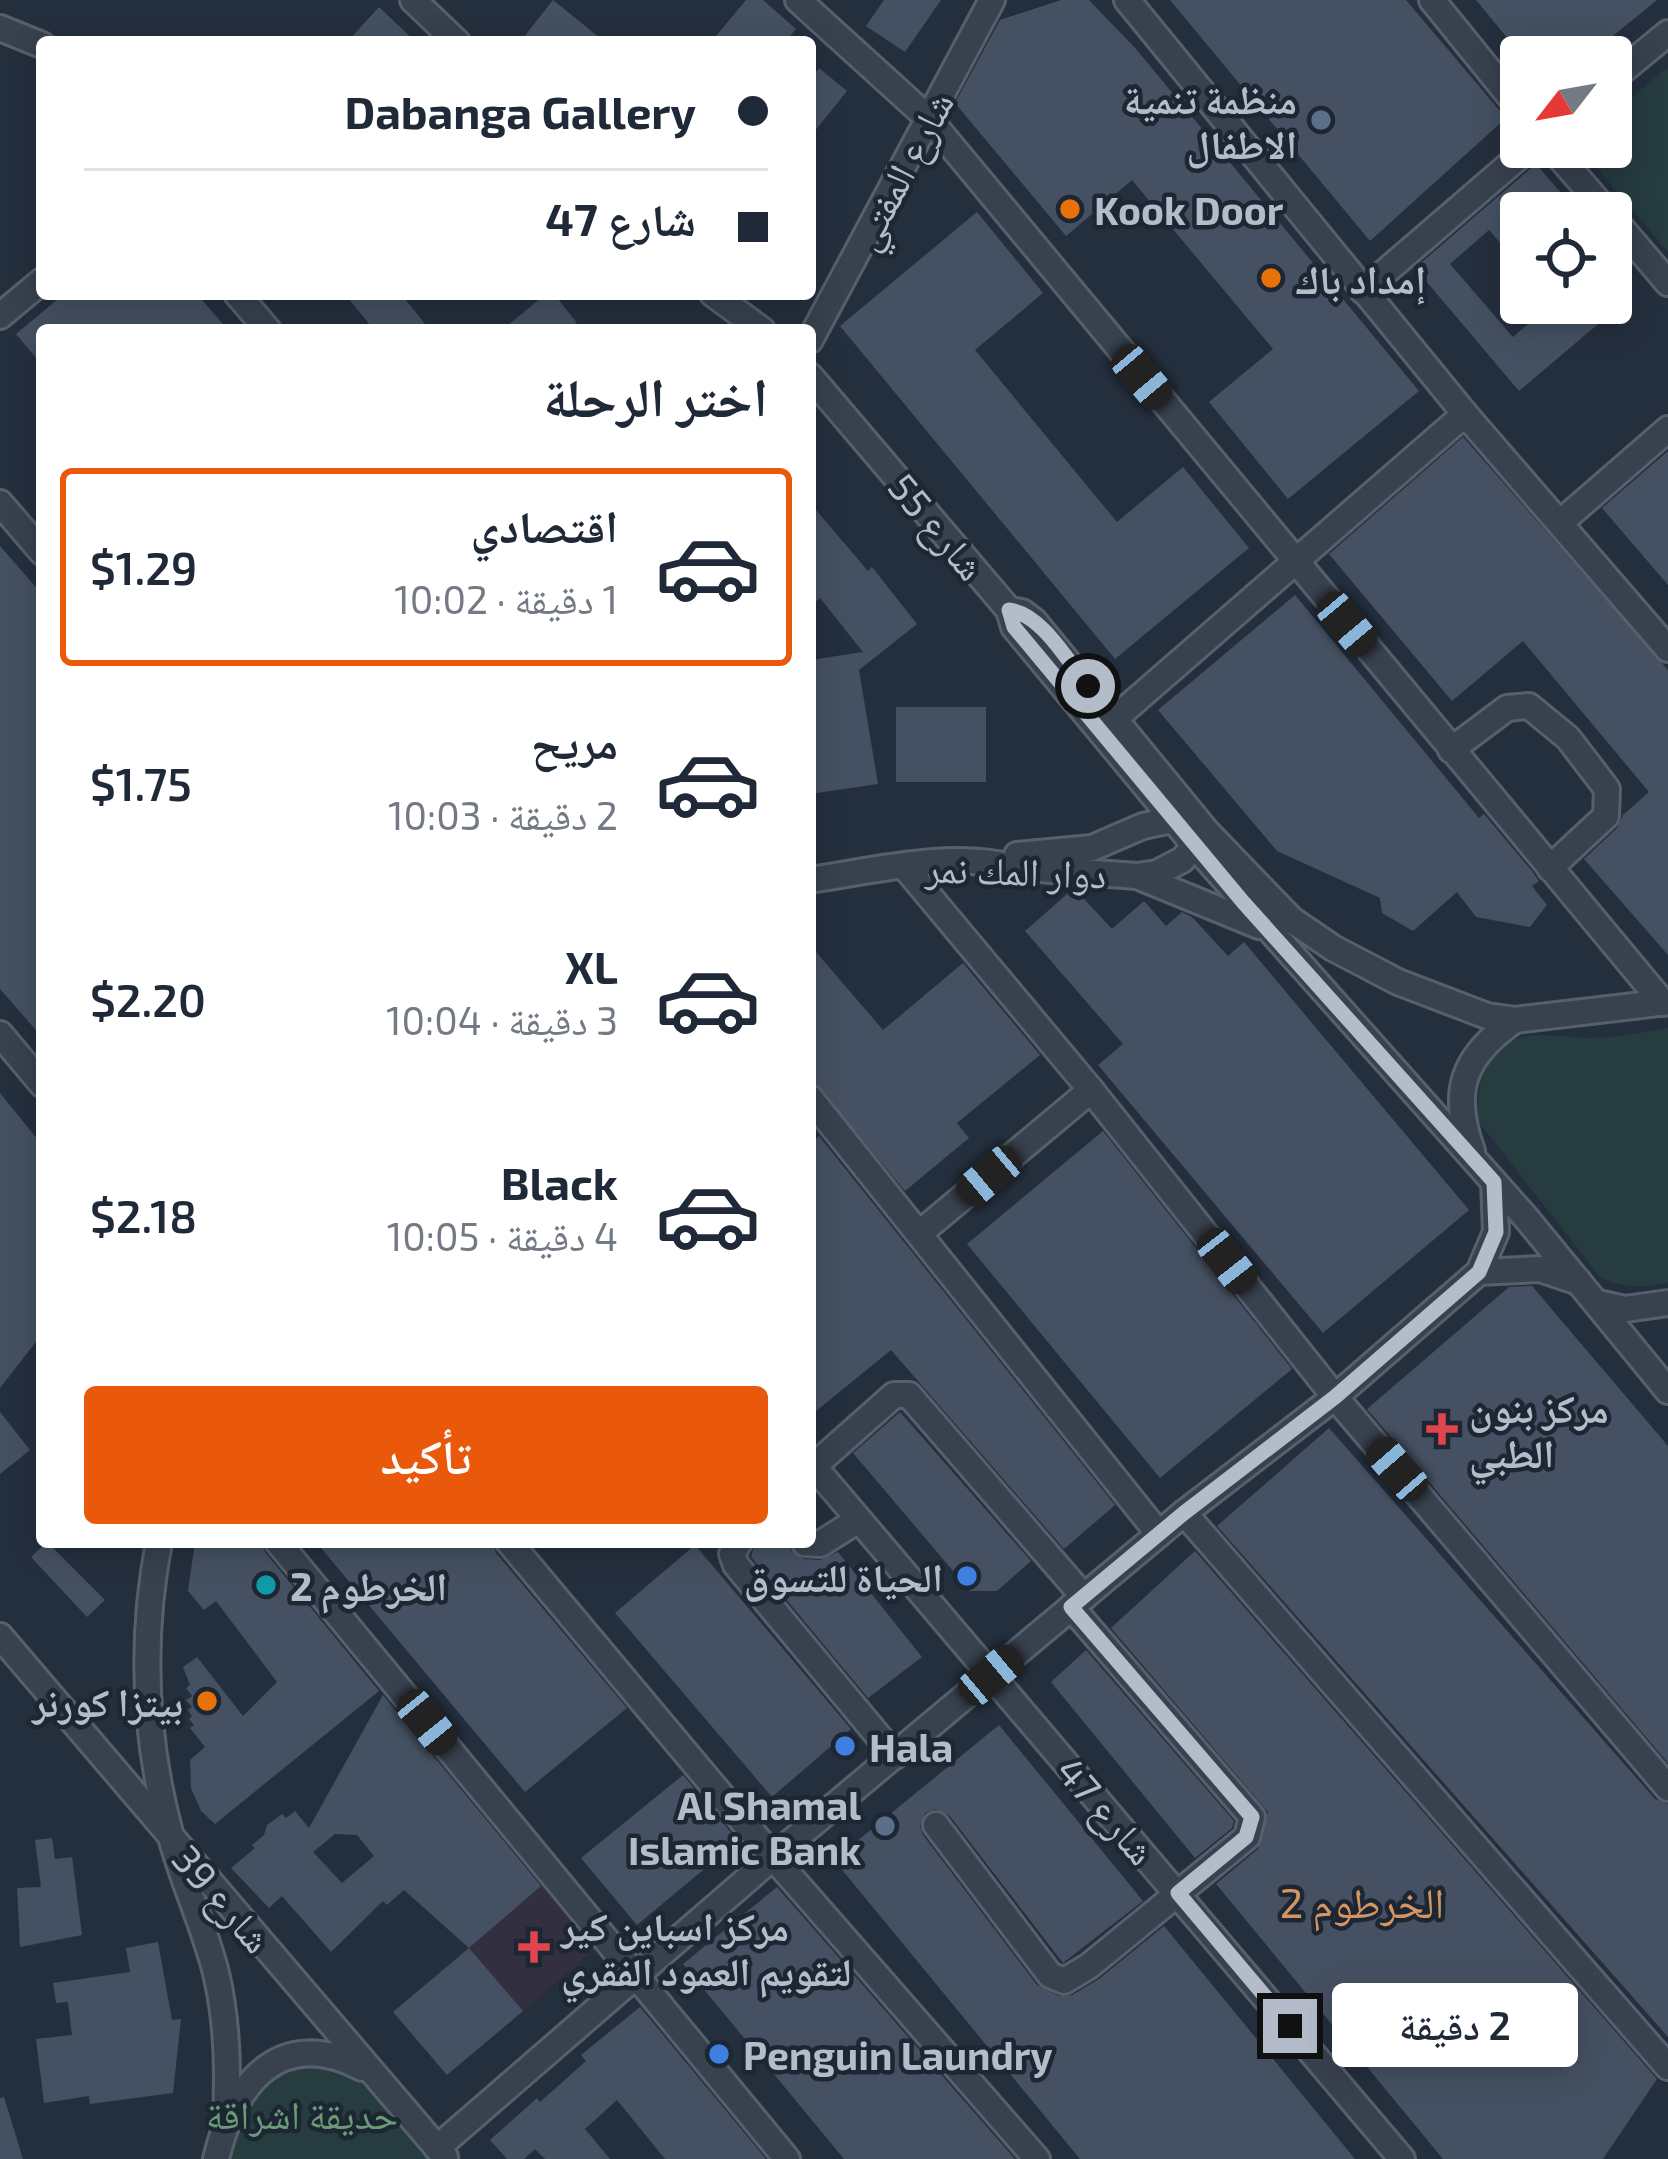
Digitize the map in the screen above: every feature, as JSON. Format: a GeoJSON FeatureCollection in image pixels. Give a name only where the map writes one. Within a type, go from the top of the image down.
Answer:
{"type":"FeatureCollection","features":[{"type":"Feature","properties":{"kind":"street"},"geometry":{"type":"LineString","coordinates":[[413,0],[451,36]]}},
{"type":"Feature","properties":{"kind":"street"},"geometry":{"type":"LineString","coordinates":[[798,0],[929,118],[1665,1003]]}},
{"type":"Feature","properties":{"kind":"street","name":"شارع المفتي"},"geometry":{"type":"LineString","coordinates":[[816,329],[992,0]]}},
{"type":"Feature","properties":{"kind":"street"},"geometry":{"type":"LineString","coordinates":[[1127,0],[1465,414],[1668,649]]}},
{"type":"Feature","properties":{"kind":"street"},"geometry":{"type":"LineString","coordinates":[[1432,0],[1500,84]]}},
{"type":"Feature","properties":{"kind":"street"},"geometry":{"type":"LineString","coordinates":[[0,28],[36,42]]}},
{"type":"Feature","properties":{"kind":"street"},"geometry":{"type":"LineString","coordinates":[[1632,63],[1668,34]]}},
{"type":"Feature","properties":{"kind":"street"},"geometry":{"type":"LineString","coordinates":[[1363,291],[1506,168]]}},
{"type":"Feature","properties":{"kind":"street"},"geometry":{"type":"LineString","coordinates":[[1569,168],[1590,192]]}},
{"type":"Feature","properties":{"kind":"street"},"geometry":{"type":"LineString","coordinates":[[1632,241],[1668,283]]}},
{"type":"Feature","properties":{"kind":"street"},"geometry":{"type":"LineString","coordinates":[[0,316],[36,285]]}},
{"type":"Feature","properties":{"kind":"street"},"geometry":{"type":"LineString","coordinates":[[242,300],[263,324]]}},
{"type":"Feature","properties":{"kind":"street"},"geometry":{"type":"LineString","coordinates":[[721,300],[754,324]]}},
{"type":"Feature","properties":{"kind":"street","name":"شارع 55"},"geometry":{"type":"LineString","coordinates":[[816,383],[1009,610],[1014,627],[1108,724],[1130,766],[1192,829],[1267,929],[1581,1282],[1668,1390]]}},
{"type":"Feature","properties":{"kind":"street"},"geometry":{"type":"LineString","coordinates":[[1465,414],[1108,724],[1192,829],[1313,936],[1460,1009],[1515,1020],[1665,1003]]}},
{"type":"Feature","properties":{"kind":"street"},"geometry":{"type":"LineString","coordinates":[[1561,522],[1668,429]]}},
{"type":"Feature","properties":{"kind":"street"},"geometry":{"type":"LineString","coordinates":[[0,503],[36,545]]}},
{"type":"Feature","properties":{"kind":"street"},"geometry":{"type":"LineString","coordinates":[[1451,750],[1508,708],[1529,706],[1568,737],[1607,789],[1606,816],[1550,868]]}},
{"type":"Feature","properties":{"kind":"street"},"geometry":{"type":"LineString","coordinates":[[1129,832],[1138,800],[1130,766]]}},
{"type":"Feature","properties":{"kind":"street"},"geometry":{"type":"LineString","coordinates":[[992,862],[1010,855],[1092,848],[1129,832],[1192,829]]}},
{"type":"Feature","properties":{"kind":"street","name":"دوار المك نمر"},"geometry":{"type":"LineString","coordinates":[[816,879],[904,866],[992,862],[1136,876],[1170,868],[1192,829]]}},
{"type":"Feature","properties":{"kind":"street"},"geometry":{"type":"LineString","coordinates":[[904,866],[1091,1090],[1335,1397],[1668,1788]]}},
{"type":"Feature","properties":{"kind":"street"},"geometry":{"type":"LineString","coordinates":[[1136,876],[1267,929]]}},
{"type":"Feature","properties":{"kind":"street"},"geometry":{"type":"LineString","coordinates":[[1476,1162],[1463,1126],[1463,1085],[1485,1042],[1515,1020]]}},
{"type":"Feature","properties":{"kind":"street"},"geometry":{"type":"LineString","coordinates":[[0,1034],[36,1077]]}},
{"type":"Feature","properties":{"kind":"street"},"geometry":{"type":"LineString","coordinates":[[920,1233],[1091,1090]]}},
{"type":"Feature","properties":{"kind":"street"},"geometry":{"type":"LineString","coordinates":[[816,1105],[1159,1534]]}},
{"type":"Feature","properties":{"kind":"street"},"geometry":{"type":"LineString","coordinates":[[441,2154],[635,1975],[773,1857],[1184,1513],[1335,1397],[1479,1272],[1496,1232],[1494,1182]]}},
{"type":"Feature","properties":{"kind":"street"},"geometry":{"type":"LineString","coordinates":[[1479,1272],[1540,1269],[1581,1282]]}},
{"type":"Feature","properties":{"kind":"street"},"geometry":{"type":"LineString","coordinates":[[1598,1303],[1625,1309],[1668,1303]]}},
{"type":"Feature","properties":{"kind":"street"},"geometry":{"type":"LineString","coordinates":[[816,1468],[894,1394],[909,1395],[1252,1817],[1246,1837],[1064,1982],[1050,1975],[936,1825]]}},
{"type":"Feature","properties":{"kind":"street","name":"شارع 47"},"geometry":{"type":"LineString","coordinates":[[816,1474],[1402,2159]]}},
{"type":"Feature","properties":{"kind":"street"},"geometry":{"type":"LineString","coordinates":[[1184,1513],[1668,2067]]}},
{"type":"Feature","properties":{"kind":"street"},"geometry":{"type":"LineString","coordinates":[[816,1544],[858,1520]]}},
{"type":"Feature","properties":{"kind":"street"},"geometry":{"type":"LineString","coordinates":[[158,1548],[146,1637],[152,1755],[170,1836],[215,1969],[225,2019],[225,2128]]}},
{"type":"Feature","properties":{"kind":"street"},"geometry":{"type":"LineString","coordinates":[[283,1548],[787,2159]]}},
{"type":"Feature","properties":{"kind":"street"},"geometry":{"type":"LineString","coordinates":[[514,1548],[773,1857],[1037,2159]]}},
{"type":"Feature","properties":{"kind":"street"},"geometry":{"type":"LineString","coordinates":[[736,1548],[732,1554],[736,1564],[895,1756]]}},
{"type":"Feature","properties":{"kind":"street","name":"شارع 39"},"geometry":{"type":"LineString","coordinates":[[0,1636],[441,2154]]}},
{"type":"Feature","properties":{"kind":"street"},"geometry":{"type":"LineString","coordinates":[[216,2159],[225,2128],[253,2079],[284,2056],[317,2052],[374,2075]]}},
{"type":"Feature","properties":{"kind":"shaded area","name":"مركز اسباين كير لتقويم العمود الفقري"},"geometry":{"type":"Polygon","coordinates":[[[545,1883],[598,1946],[523,2011],[469,1948],[545,1883]]]}},
{"type":"Feature","properties":{"kind":"green space"},"geometry":{"type":"Polygon","coordinates":[[[1668,67],[1668,252],[1632,210],[1632,192],[1617,192],[1597,168],[1632,168],[1632,97],[1668,67]]]}},
{"type":"Feature","properties":{"kind":"green space"},"geometry":{"type":"Polygon","coordinates":[[[1668,1028],[1668,1283],[1625,1285],[1600,1277],[1475,1117],[1479,1093],[1492,1053],[1514,1039],[1602,1037],[1668,1028]]]}},
{"type":"Feature","properties":{"kind":"green space","name":"حديقة اشراقة"},"geometry":{"type":"Polygon","coordinates":[[[317,2064],[356,2077],[430,2159],[228,2159],[240,2122],[256,2094],[280,2075],[317,2064]]]}},
{"type":"Feature","properties":{"kind":"building"},"geometry":{"type":"Polygon","coordinates":[[[553,0],[598,36],[525,36],[553,0]]]}},
{"type":"Feature","properties":{"kind":"building"},"geometry":{"type":"Polygon","coordinates":[[[746,0],[763,0],[796,29],[790,36],[716,36],[746,0]]]}},
{"type":"Feature","properties":{"kind":"building"},"geometry":{"type":"Polygon","coordinates":[[[884,0],[941,0],[905,52],[866,26],[884,0]]]}},
{"type":"Feature","properties":{"kind":"building"},"geometry":{"type":"Polygon","coordinates":[[[1061,0],[1089,0],[1136,49],[1419,391],[1288,499],[1209,402],[1273,349],[1132,180],[1066,236],[955,103],[1000,20],[1061,0]]]}},
{"type":"Feature","properties":{"kind":"building"},"geometry":{"type":"Polygon","coordinates":[[[1170,0],[1406,0],[1500,111],[1500,123],[1370,241],[1170,0]]]}},
{"type":"Feature","properties":{"kind":"building"},"geometry":{"type":"Polygon","coordinates":[[[1476,0],[1657,0],[1613,36],[1506,36],[1476,0]]]}},
{"type":"Feature","properties":{"kind":"building"},"geometry":{"type":"Polygon","coordinates":[[[379,7],[410,36],[352,36],[379,7]]]}},
{"type":"Feature","properties":{"kind":"building"},"geometry":{"type":"Polygon","coordinates":[[[819,68],[847,91],[816,130],[819,68]]]}},
{"type":"Feature","properties":{"kind":"building"},"geometry":{"type":"Polygon","coordinates":[[[1531,168],[1539,168],[1560,192],[1503,192],[1531,168]]]}},
{"type":"Feature","properties":{"kind":"building"},"geometry":{"type":"Polygon","coordinates":[[[1500,195],[1500,243],[1489,230],[1450,264],[1513,337],[1528,324],[1598,324],[1519,391],[1415,268],[1500,195]]]}},
{"type":"Feature","properties":{"kind":"building"},"geometry":{"type":"Polygon","coordinates":[[[977,212],[1043,293],[975,350],[1117,522],[1183,467],[1249,548],[1115,659],[840,326],[977,212]]]}},
{"type":"Feature","properties":{"kind":"building"},"geometry":{"type":"Polygon","coordinates":[[[57,300],[202,300],[223,324],[36,324],[36,358],[16,334],[57,300]]]}},
{"type":"Feature","properties":{"kind":"building"},"geometry":{"type":"Polygon","coordinates":[[[350,300],[406,300],[425,324],[369,324],[350,300]]]}},
{"type":"Feature","properties":{"kind":"building"},"geometry":{"type":"Polygon","coordinates":[[[539,300],[559,300],[577,323],[576,324],[509,324],[539,300]]]}},
{"type":"Feature","properties":{"kind":"building"},"geometry":{"type":"Polygon","coordinates":[[[1463,437],[1668,670],[1668,955],[1584,859],[1649,792],[1523,641],[1452,701],[1329,554],[1463,437]]]}},
{"type":"Feature","properties":{"kind":"building"},"geometry":{"type":"Polygon","coordinates":[[[1668,451],[1668,585],[1602,508],[1668,451]]]}},
{"type":"Feature","properties":{"kind":"building"},"geometry":{"type":"Polygon","coordinates":[[[816,510],[868,571],[872,567],[917,624],[859,670],[878,784],[816,793],[816,659],[863,652],[820,598],[816,601],[816,510]]]}},
{"type":"Feature","properties":{"kind":"building"},"geometry":{"type":"Polygon","coordinates":[[[0,546],[36,587],[36,1030],[0,989],[0,546]]]}},
{"type":"Feature","properties":{"kind":"building"},"geometry":{"type":"Polygon","coordinates":[[[1295,595],[1479,818],[1484,814],[1532,871],[1539,881],[1532,886],[1547,905],[1530,927],[1476,917],[1457,892],[1413,931],[1382,913],[1380,898],[1277,851],[1158,710],[1295,595]]]}},
{"type":"Feature","properties":{"kind":"building"},"geometry":{"type":"Polygon","coordinates":[[[896,707],[986,707],[986,782],[896,782],[896,707]]]}},
{"type":"Feature","properties":{"kind":"building"},"geometry":{"type":"Polygon","coordinates":[[[1074,888],[1112,929],[1144,901],[1166,926],[1182,912],[1192,917],[1228,956],[1244,942],[1469,1210],[1323,1333],[1098,1065],[1123,1044],[1025,931],[1074,888]]]}},
{"type":"Feature","properties":{"kind":"building"},"geometry":{"type":"Polygon","coordinates":[[[816,952],[883,1030],[963,963],[1040,1055],[957,1123],[969,1138],[905,1191],[816,1084],[816,952]]]}},
{"type":"Feature","properties":{"kind":"building"},"geometry":{"type":"Polygon","coordinates":[[[0,1093],[36,1138],[36,1342],[0,1388],[0,1093]]]}},
{"type":"Feature","properties":{"kind":"building"},"geometry":{"type":"Polygon","coordinates":[[[1103,1131],[1292,1369],[1160,1478],[967,1244],[1103,1131]]]}},
{"type":"Feature","properties":{"kind":"building"},"geometry":{"type":"Polygon","coordinates":[[[819,1136],[1115,1505],[1064,1549],[891,1350],[816,1411],[819,1136]]]}},
{"type":"Feature","properties":{"kind":"building"},"geometry":{"type":"Polygon","coordinates":[[[1532,1286],[1668,1446],[1668,1763],[1367,1409],[1509,1287],[1532,1286]]]}},
{"type":"Feature","properties":{"kind":"building"},"geometry":{"type":"Polygon","coordinates":[[[0,1412],[30,1450],[0,1474],[0,1412]]]}},
{"type":"Feature","properties":{"kind":"building"},"geometry":{"type":"Polygon","coordinates":[[[900,1412],[1031,1561],[997,1591],[970,1591],[853,1453],[900,1412]]]}},
{"type":"Feature","properties":{"kind":"building"},"geometry":{"type":"Polygon","coordinates":[[[1329,1428],[1655,1799],[1668,1804],[1668,2037],[1217,1526],[1329,1428]]]}},
{"type":"Feature","properties":{"kind":"building"},"geometry":{"type":"Polygon","coordinates":[[[41,1548],[53,1548],[105,1600],[87,1617],[31,1557],[41,1548]]]}},
{"type":"Feature","properties":{"kind":"building"},"geometry":{"type":"Polygon","coordinates":[[[194,1548],[264,1548],[379,1691],[215,1824],[201,1811],[191,1788],[190,1760],[205,1747],[190,1728],[194,1725],[188,1710],[192,1707],[186,1700],[192,1696],[183,1667],[197,1657],[243,1716],[277,1682],[216,1601],[204,1610],[188,1591],[194,1548]]]}},
{"type":"Feature","properties":{"kind":"building"},"geometry":{"type":"Polygon","coordinates":[[[321,1548],[495,1548],[627,1708],[525,1792],[321,1548]]]}},
{"type":"Feature","properties":{"kind":"building"},"geometry":{"type":"Polygon","coordinates":[[[691,1548],[698,1548],[851,1729],[772,1797],[615,1613],[691,1548]]]}},
{"type":"Feature","properties":{"kind":"building"},"geometry":{"type":"Polygon","coordinates":[[[753,1548],[790,1548],[804,1559],[820,1560],[838,1552],[922,1657],[868,1698],[751,1557],[753,1548]]]}},
{"type":"Feature","properties":{"kind":"building"},"geometry":{"type":"Polygon","coordinates":[[[1195,1551],[1657,2079],[1603,2159],[1443,2159],[1216,1884],[1258,1849],[1268,1812],[1111,1628],[1195,1551]]]}},
{"type":"Feature","properties":{"kind":"building"},"geometry":{"type":"Polygon","coordinates":[[[1086,1650],[1234,1821],[1232,1828],[1195,1858],[1051,1682],[1086,1650]]]}},
{"type":"Feature","properties":{"kind":"building"},"geometry":{"type":"Polygon","coordinates":[[[383,1695],[541,1886],[469,1948],[404,1890],[387,1905],[383,1901],[331,1952],[282,1896],[269,1908],[231,1868],[255,1848],[252,1845],[267,1825],[282,1814],[286,1818],[295,1811],[309,1828],[383,1695]],[[335,1834],[313,1852],[342,1883],[374,1856],[357,1835],[335,1834]]]}},
{"type":"Feature","properties":{"kind":"building"},"geometry":{"type":"Polygon","coordinates":[[[999,1725],[1143,1901],[1063,1963],[949,1815],[935,1809],[925,1813],[920,1826],[923,1835],[1037,1985],[1059,1996],[1072,1995],[1164,1926],[1355,2159],[1080,2159],[834,1860],[999,1725]]]}},
{"type":"Feature","properties":{"kind":"building"},"geometry":{"type":"Polygon","coordinates":[[[683,1775],[738,1841],[637,1925],[581,1858],[683,1775]]]}},
{"type":"Feature","properties":{"kind":"building"},"geometry":{"type":"Polygon","coordinates":[[[52,1838],[55,1859],[72,1857],[82,1935],[20,1947],[17,1888],[41,1887],[35,1840],[52,1838]]]}},
{"type":"Feature","properties":{"kind":"building"},"geometry":{"type":"Polygon","coordinates":[[[777,1887],[1015,2159],[844,2159],[683,1964],[777,1887]]]}},
{"type":"Feature","properties":{"kind":"building"},"geometry":{"type":"Polygon","coordinates":[[[158,1942],[172,2020],[181,2019],[173,2093],[90,2104],[89,2096],[44,2103],[36,2039],[72,2035],[68,2002],[56,2003],[53,1983],[130,1972],[126,1948],[158,1942]]]}},
{"type":"Feature","properties":{"kind":"building"},"geometry":{"type":"Polygon","coordinates":[[[469,1948],[523,2011],[447,2075],[393,2012],[469,1948]]]}},
{"type":"Feature","properties":{"kind":"building"},"geometry":{"type":"Polygon","coordinates":[[[640,2007],[766,2159],[665,2159],[617,2100],[585,2129],[610,2159],[545,2159],[535,2149],[524,2159],[507,2159],[490,2140],[537,2098],[540,2102],[586,2061],[581,2055],[640,2007]]]}},
{"type":"Feature","properties":{"kind":"building"},"geometry":{"type":"Polygon","coordinates":[[[4,2097],[23,2159],[0,2159],[0,2098],[4,2097]]]}},
{"type":"Feature","properties":{"kind":"place","name":"منظمة تنمية الاطفال"},"geometry":{"type":"Point","coordinates":[1321,120]}},
{"type":"Feature","properties":{"kind":"place","name":"Kook Door"},"geometry":{"type":"Point","coordinates":[1070,209]}},
{"type":"Feature","properties":{"kind":"place","name":"إمداد باك"},"geometry":{"type":"Point","coordinates":[1271,278]}},
{"type":"Feature","properties":{"kind":"place","name":"مركز بنون الطبي"},"geometry":{"type":"Point","coordinates":[1442,1429]}},
{"type":"Feature","properties":{"kind":"place","name":"الحياة للتسوق"},"geometry":{"type":"Point","coordinates":[967,1576]}},
{"type":"Feature","properties":{"kind":"place","name":"الخرطوم 2"},"geometry":{"type":"Point","coordinates":[266,1585]}},
{"type":"Feature","properties":{"kind":"place","name":"بيتزا كورنر"},"geometry":{"type":"Point","coordinates":[207,1701]}},
{"type":"Feature","properties":{"kind":"place","name":"Hala"},"geometry":{"type":"Point","coordinates":[845,1746]}},
{"type":"Feature","properties":{"kind":"place","name":"Al Shamal Islamic Bank"},"geometry":{"type":"Point","coordinates":[885,1826]}},
{"type":"Feature","properties":{"kind":"place","name":"مركز اسباين كير لتقويم العمود الفقري"},"geometry":{"type":"Point","coordinates":[534,1947]}},
{"type":"Feature","properties":{"kind":"place","name":"Penguin Laundry"},"geometry":{"type":"Point","coordinates":[719,2054]}},
{"type":"Feature","properties":{"kind":"district","name":"الخرطوم 2"},"geometry":{"type":"Point","coordinates":[1362,1901]}},
{"type":"Feature","properties":{"kind":"route"},"geometry":{"type":"LineString","coordinates":[[1088,686],[1034,621],[1009,610],[1014,627],[1196,847],[1494,1182],[1498,1208],[1496,1232],[1479,1272],[1335,1397],[1071,1607],[1252,1817],[1246,1837],[1178,1893],[1290,2026]]}}]}
